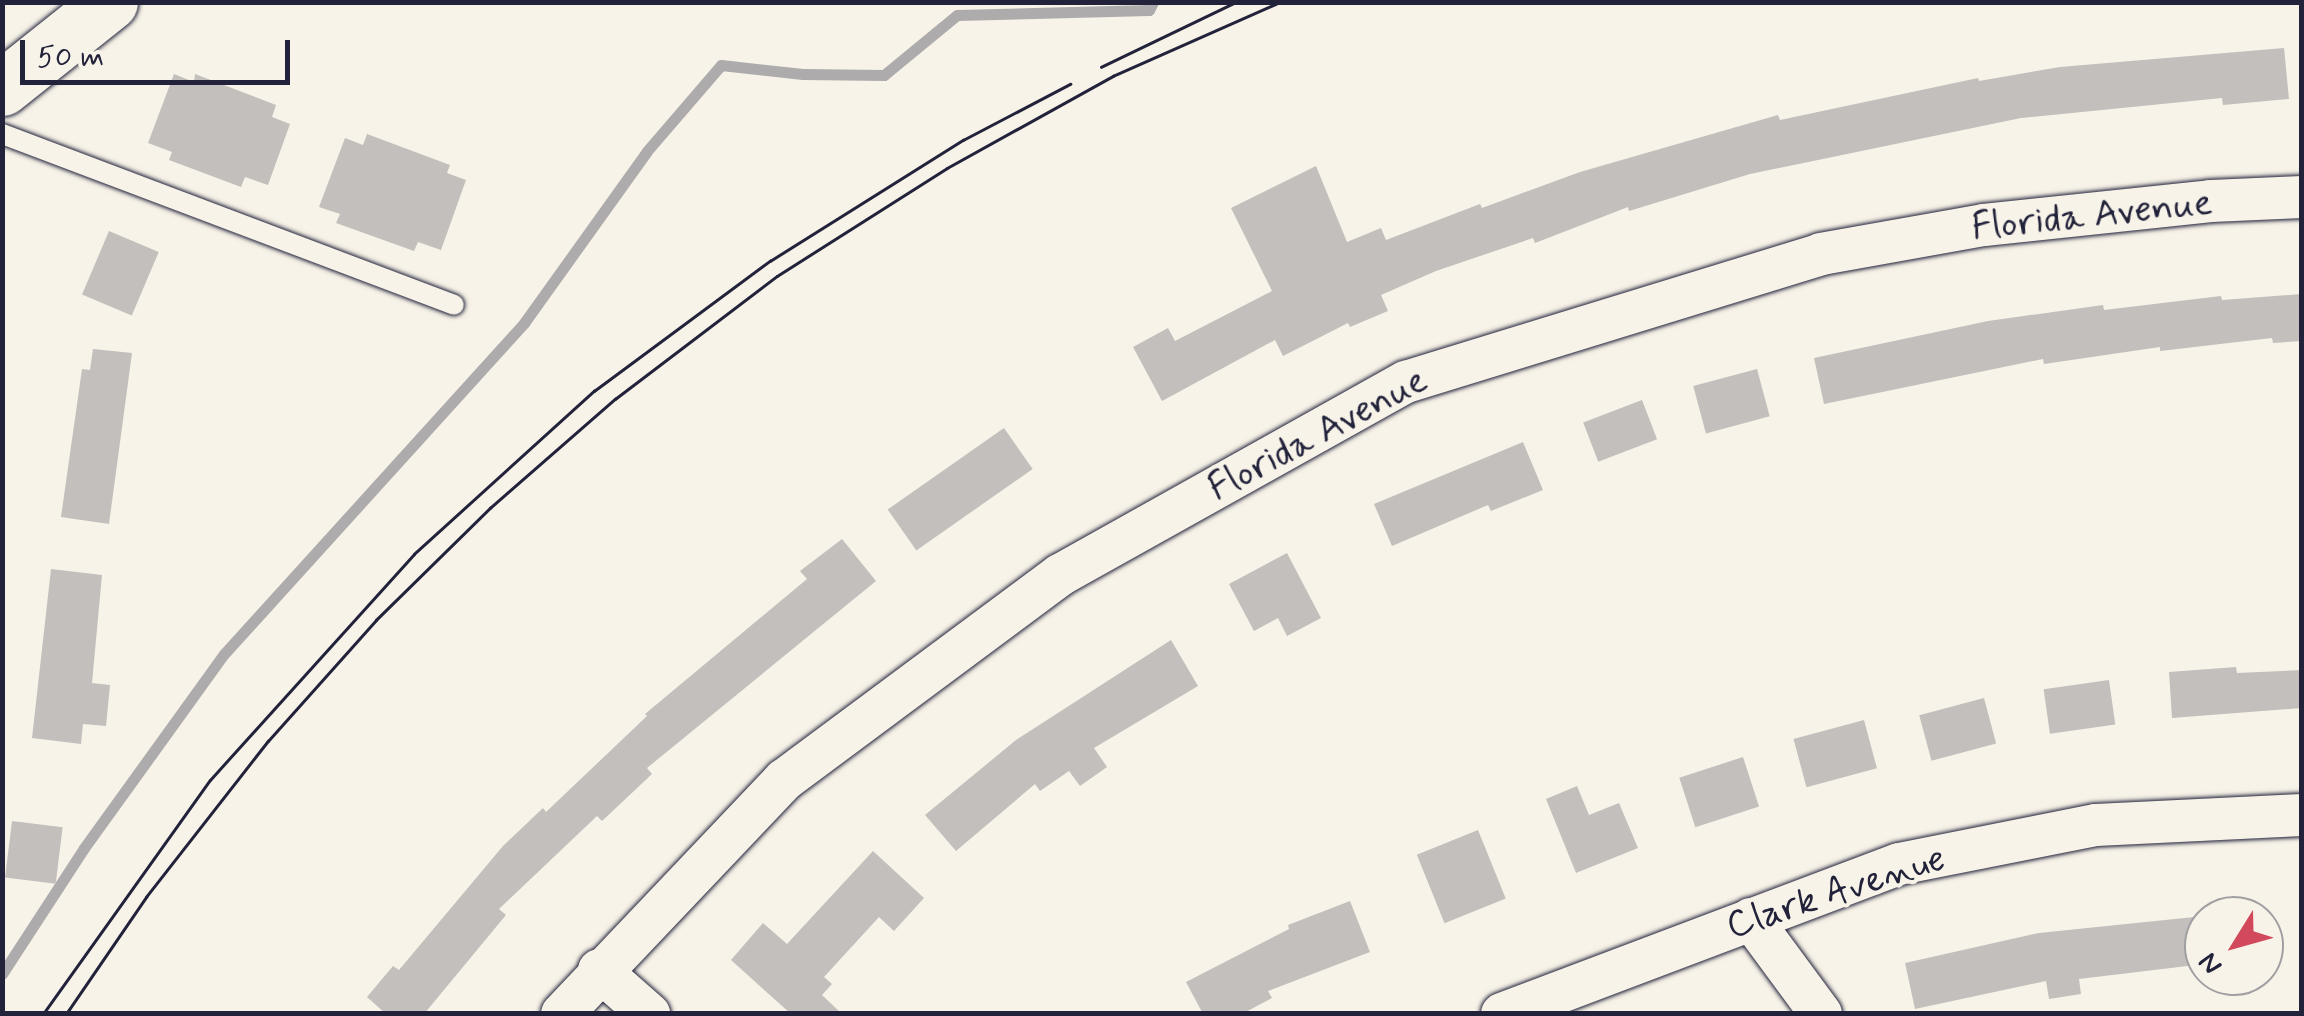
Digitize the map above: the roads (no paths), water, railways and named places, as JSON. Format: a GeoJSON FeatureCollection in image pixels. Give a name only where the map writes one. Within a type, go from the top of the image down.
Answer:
{"type":"FeatureCollection","features":[{"type":"Feature","properties":{"kind":"main road"},"geometry":{"type":"LineString","coordinates":[[11,74],[110,2]]}},
{"type":"Feature","properties":{"kind":"street","name":"Florida Avenue"},"geometry":{"type":"LineString","coordinates":[[562,1014],[599,970],[784,780],[1060,575],[1406,382],[1821,254],[1984,226],[2211,201],[2302,198]]}},
{"type":"Feature","properties":{"kind":"street","name":"Clark Avenue"},"geometry":{"type":"LineString","coordinates":[[1502,1014],[1899,864],[2096,825],[2302,814]]}},
{"type":"Feature","properties":{"kind":"street"},"geometry":{"type":"LineString","coordinates":[[1751,919],[1821,1014]]}},
{"type":"Feature","properties":{"kind":"street"},"geometry":{"type":"LineString","coordinates":[[599,970],[649,1014]]}},
{"type":"Feature","properties":{"kind":"lane"},"geometry":{"type":"LineString","coordinates":[[2,134],[454,306]]}},
{"type":"Feature","properties":{"kind":"waterway"},"geometry":{"type":"LineString","coordinates":[[2,974],[84,848],[224,654],[524,323],[647,151],[721,65],[803,74],[884,75],[957,15],[1149,10],[1153,2]]}},
{"type":"Feature","properties":{"kind":"tram line"},"geometry":{"type":"LineString","coordinates":[[1101,67],[1236,2]]}},
{"type":"Feature","properties":{"kind":"tram line"},"geometry":{"type":"LineString","coordinates":[[66,1014],[146,897],[268,741],[376,620],[490,508],[615,399],[777,276],[947,168],[1113,76],[1280,2]]}},
{"type":"Feature","properties":{"kind":"tram line"},"geometry":{"type":"LineString","coordinates":[[43,1014],[210,780],[414,554],[594,391],[770,261],[963,140],[1070,84]]}}]}
